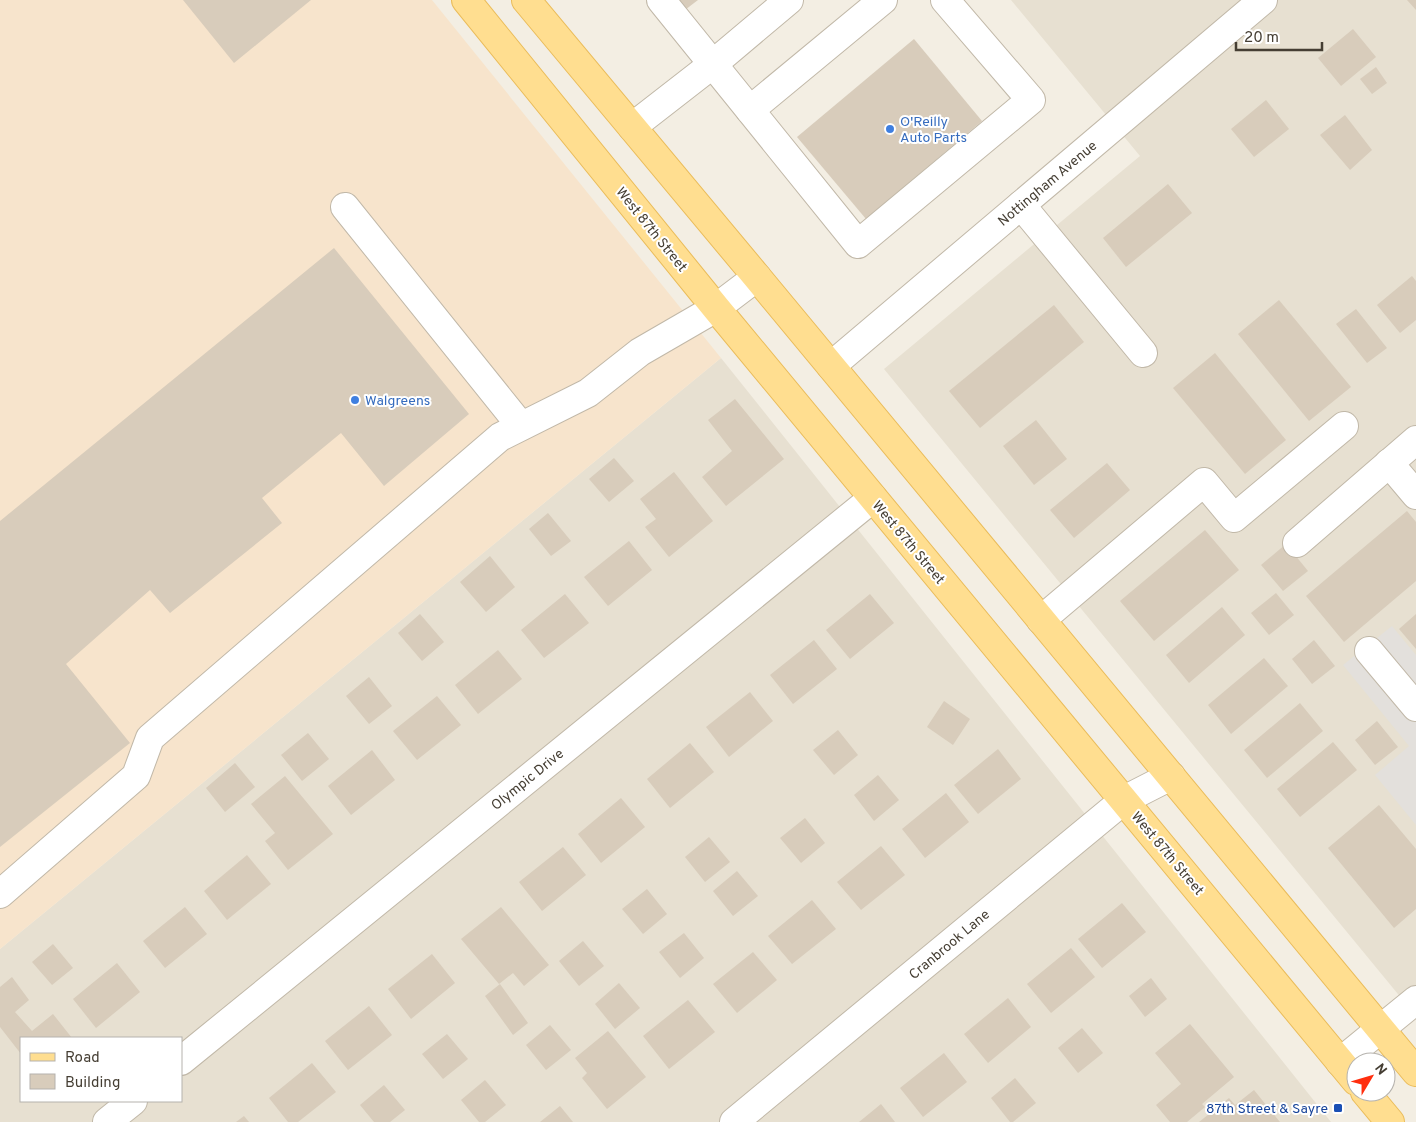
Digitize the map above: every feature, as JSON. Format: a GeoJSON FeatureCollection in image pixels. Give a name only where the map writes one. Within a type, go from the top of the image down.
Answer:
{"type":"FeatureCollection","features":[{"type":"Feature","properties":{"kind":"main road","name":"West 87th Street"},"geometry":{"type":"LineString","coordinates":[[466,0],[716,308],[1346,1069]]}},
{"type":"Feature","properties":{"kind":"main road"},"geometry":{"type":"LineString","coordinates":[[526,0],[1416,1072]]}},
{"type":"Feature","properties":{"kind":"main road"},"geometry":{"type":"LineString","coordinates":[[1373,1102],[1390,1122]]}},
{"type":"Feature","properties":{"kind":"street"},"geometry":{"type":"LineString","coordinates":[[661,0],[858,244],[1031,100],[944,0]]}},
{"type":"Feature","properties":{"kind":"street"},"geometry":{"type":"LineString","coordinates":[[632,127],[789,0]]}},
{"type":"Feature","properties":{"kind":"street"},"geometry":{"type":"LineString","coordinates":[[750,110],[883,0]]}},
{"type":"Feature","properties":{"kind":"street","name":"Nottingham Avenue"},"geometry":{"type":"LineString","coordinates":[[831,366],[1263,0]]}},
{"type":"Feature","properties":{"kind":"street"},"geometry":{"type":"LineString","coordinates":[[1021,205],[1143,353]]}},
{"type":"Feature","properties":{"kind":"street"},"geometry":{"type":"LineString","coordinates":[[345,208],[521,426]]}},
{"type":"Feature","properties":{"kind":"street"},"geometry":{"type":"LineString","coordinates":[[0,894],[136,776],[150,738],[500,437],[588,393],[640,352],[716,308],[757,277]]}},
{"type":"Feature","properties":{"kind":"street"},"geometry":{"type":"LineString","coordinates":[[1041,620],[1204,482],[1234,518],[1344,426]]}},
{"type":"Feature","properties":{"kind":"street"},"geometry":{"type":"LineString","coordinates":[[1297,543],[1416,440]]}},
{"type":"Feature","properties":{"kind":"street"},"geometry":{"type":"LineString","coordinates":[[1389,463],[1416,495]]}},
{"type":"Feature","properties":{"kind":"street","name":"Olympic Drive"},"geometry":{"type":"LineString","coordinates":[[182,1060],[873,498]]}},
{"type":"Feature","properties":{"kind":"street"},"geometry":{"type":"LineString","coordinates":[[1370,650],[1416,707]]}},
{"type":"Feature","properties":{"kind":"street","name":"Cranbrook Lane"},"geometry":{"type":"LineString","coordinates":[[734,1122],[1124,800],[1170,776]]}},
{"type":"Feature","properties":{"kind":"street"},"geometry":{"type":"LineString","coordinates":[[1363,1052],[1380,1030],[1416,1000]]}},
{"type":"Feature","properties":{"kind":"street"},"geometry":{"type":"LineString","coordinates":[[107,1122],[132,1102]]}},
{"type":"Feature","properties":{"kind":"shaded area"},"geometry":{"type":"Polygon","coordinates":[[[0,0],[432,0],[721,358],[0,949],[0,0]]]}},
{"type":"Feature","properties":{"kind":"shaded area"},"geometry":{"type":"Polygon","coordinates":[[[1011,0],[1416,0],[1416,1016],[884,369],[1140,156],[1011,0]]]}},
{"type":"Feature","properties":{"kind":"shaded area"},"geometry":{"type":"Polygon","coordinates":[[[721,358],[1331,1122],[0,1122],[0,949],[721,358]]]}},
{"type":"Feature","properties":{"kind":"shaded area"},"geometry":{"type":"Polygon","coordinates":[[[1392,626],[1416,655],[1416,825],[1375,775],[1409,746],[1343,665],[1392,626]]]}},
{"type":"Feature","properties":{"kind":"building"},"geometry":{"type":"Polygon","coordinates":[[[183,0],[311,0],[234,63],[183,0]]]}},
{"type":"Feature","properties":{"kind":"building"},"geometry":{"type":"Polygon","coordinates":[[[670,0],[698,0],[681,13],[670,0]]]}},
{"type":"Feature","properties":{"kind":"building"},"geometry":{"type":"Polygon","coordinates":[[[1407,0],[1416,0],[1416,10],[1407,0]]]}},
{"type":"Feature","properties":{"kind":"building"},"geometry":{"type":"Polygon","coordinates":[[[1353,29],[1376,57],[1341,86],[1318,58],[1353,29]]]}},
{"type":"Feature","properties":{"kind":"building","name":"O'Reilly Auto Parts"},"geometry":{"type":"Polygon","coordinates":[[[914,39],[982,121],[866,219],[797,137],[914,39]]]}},
{"type":"Feature","properties":{"kind":"building"},"geometry":{"type":"Polygon","coordinates":[[[1376,67],[1387,83],[1372,94],[1360,79],[1376,67]]]}},
{"type":"Feature","properties":{"kind":"building"},"geometry":{"type":"Polygon","coordinates":[[[1266,100],[1289,129],[1254,157],[1231,129],[1266,100]]]}},
{"type":"Feature","properties":{"kind":"building"},"geometry":{"type":"Polygon","coordinates":[[[1345,115],[1372,150],[1350,170],[1320,135],[1345,115]]]}},
{"type":"Feature","properties":{"kind":"building"},"geometry":{"type":"Polygon","coordinates":[[[1168,184],[1192,213],[1126,267],[1103,238],[1168,184]]]}},
{"type":"Feature","properties":{"kind":"building"},"geometry":{"type":"Polygon","coordinates":[[[334,248],[469,414],[384,486],[341,433],[262,498],[282,523],[170,613],[150,590],[66,664],[130,743],[0,847],[0,521],[334,248]]]}},
{"type":"Feature","properties":{"kind":"building"},"geometry":{"type":"Polygon","coordinates":[[[1412,276],[1416,281],[1416,320],[1400,333],[1377,305],[1412,276]]]}},
{"type":"Feature","properties":{"kind":"building"},"geometry":{"type":"Polygon","coordinates":[[[1279,300],[1351,387],[1309,421],[1238,334],[1279,300]]]}},
{"type":"Feature","properties":{"kind":"building"},"geometry":{"type":"Polygon","coordinates":[[[1054,305],[1084,342],[980,428],[949,391],[1054,305]]]}},
{"type":"Feature","properties":{"kind":"building"},"geometry":{"type":"Polygon","coordinates":[[[1356,309],[1387,348],[1367,363],[1336,324],[1356,309]]]}},
{"type":"Feature","properties":{"kind":"building"},"geometry":{"type":"Polygon","coordinates":[[[1215,353],[1286,440],[1245,474],[1173,388],[1215,353]]]}},
{"type":"Feature","properties":{"kind":"building"},"geometry":{"type":"Polygon","coordinates":[[[735,399],[784,459],[726,506],[702,477],[732,451],[708,420],[735,399]]]}},
{"type":"Feature","properties":{"kind":"building"},"geometry":{"type":"Polygon","coordinates":[[[1036,420],[1067,459],[1034,485],[1003,446],[1036,420]]]}},
{"type":"Feature","properties":{"kind":"building"},"geometry":{"type":"Polygon","coordinates":[[[614,458],[634,481],[609,502],[589,479],[614,458]]]}},
{"type":"Feature","properties":{"kind":"building"},"geometry":{"type":"Polygon","coordinates":[[[1107,463],[1130,490],[1074,538],[1050,510],[1107,463]]]}},
{"type":"Feature","properties":{"kind":"building"},"geometry":{"type":"Polygon","coordinates":[[[674,472],[713,521],[669,557],[645,527],[656,519],[640,499],[674,472]]]}},
{"type":"Feature","properties":{"kind":"building"},"geometry":{"type":"Polygon","coordinates":[[[1407,511],[1416,522],[1416,581],[1344,642],[1306,596],[1407,511]]]}},
{"type":"Feature","properties":{"kind":"building"},"geometry":{"type":"Polygon","coordinates":[[[548,513],[571,541],[551,556],[529,529],[548,513]]]}},
{"type":"Feature","properties":{"kind":"building"},"geometry":{"type":"Polygon","coordinates":[[[1205,530],[1239,570],[1154,641],[1120,601],[1205,530]]]}},
{"type":"Feature","properties":{"kind":"building"},"geometry":{"type":"Polygon","coordinates":[[[629,541],[652,570],[608,606],[584,577],[629,541]]]}},
{"type":"Feature","properties":{"kind":"building"},"geometry":{"type":"Polygon","coordinates":[[[1286,544],[1308,571],[1283,591],[1261,565],[1286,544]]]}},
{"type":"Feature","properties":{"kind":"building"},"geometry":{"type":"Polygon","coordinates":[[[490,556],[515,587],[486,612],[460,582],[490,556]]]}},
{"type":"Feature","properties":{"kind":"building"},"geometry":{"type":"Polygon","coordinates":[[[1276,593],[1294,615],[1269,635],[1251,613],[1276,593]]]}},
{"type":"Feature","properties":{"kind":"building"},"geometry":{"type":"Polygon","coordinates":[[[565,594],[589,623],[544,658],[521,630],[565,594]]]}},
{"type":"Feature","properties":{"kind":"building"},"geometry":{"type":"Polygon","coordinates":[[[870,594],[894,623],[850,659],[826,630],[870,594]]]}},
{"type":"Feature","properties":{"kind":"building"},"geometry":{"type":"Polygon","coordinates":[[[1222,607],[1245,635],[1189,683],[1166,655],[1222,607]]]}},
{"type":"Feature","properties":{"kind":"building"},"geometry":{"type":"Polygon","coordinates":[[[420,614],[444,642],[422,661],[398,633],[420,614]]]}},
{"type":"Feature","properties":{"kind":"building"},"geometry":{"type":"Polygon","coordinates":[[[1416,614],[1416,649],[1399,629],[1416,614]]]}},
{"type":"Feature","properties":{"kind":"building"},"geometry":{"type":"Polygon","coordinates":[[[814,640],[837,669],[793,704],[770,675],[814,640]]]}},
{"type":"Feature","properties":{"kind":"building"},"geometry":{"type":"Polygon","coordinates":[[[1314,640],[1335,666],[1312,684],[1292,659],[1314,640]]]}},
{"type":"Feature","properties":{"kind":"building"},"geometry":{"type":"Polygon","coordinates":[[[498,650],[522,679],[478,714],[455,685],[498,650]]]}},
{"type":"Feature","properties":{"kind":"building"},"geometry":{"type":"Polygon","coordinates":[[[1264,658],[1288,686],[1231,734],[1208,705],[1264,658]]]}},
{"type":"Feature","properties":{"kind":"building"},"geometry":{"type":"Polygon","coordinates":[[[369,677],[392,706],[369,724],[346,696],[369,677]]]}},
{"type":"Feature","properties":{"kind":"building"},"geometry":{"type":"Polygon","coordinates":[[[750,692],[773,721],[729,757],[706,727],[750,692]]]}},
{"type":"Feature","properties":{"kind":"building"},"geometry":{"type":"Polygon","coordinates":[[[437,696],[461,725],[417,760],[393,731],[437,696]]]}},
{"type":"Feature","properties":{"kind":"building"},"geometry":{"type":"Polygon","coordinates":[[[944,701],[970,719],[953,745],[927,727],[944,701]]]}},
{"type":"Feature","properties":{"kind":"building"},"geometry":{"type":"Polygon","coordinates":[[[1300,703],[1323,731],[1267,778],[1244,750],[1300,703]]]}},
{"type":"Feature","properties":{"kind":"building"},"geometry":{"type":"Polygon","coordinates":[[[1377,721],[1398,747],[1375,765],[1355,740],[1377,721]]]}},
{"type":"Feature","properties":{"kind":"building"},"geometry":{"type":"Polygon","coordinates":[[[838,730],[858,755],[834,775],[813,750],[838,730]]]}},
{"type":"Feature","properties":{"kind":"building"},"geometry":{"type":"Polygon","coordinates":[[[308,733],[329,759],[302,781],[281,755],[308,733]]]}},
{"type":"Feature","properties":{"kind":"building"},"geometry":{"type":"Polygon","coordinates":[[[1333,742],[1357,770],[1300,817],[1277,789],[1333,742]]]}},
{"type":"Feature","properties":{"kind":"building"},"geometry":{"type":"Polygon","coordinates":[[[690,743],[714,772],[670,808],[647,779],[690,743]]]}},
{"type":"Feature","properties":{"kind":"building"},"geometry":{"type":"Polygon","coordinates":[[[998,749],[1021,779],[978,814],[954,785],[998,749]]]}},
{"type":"Feature","properties":{"kind":"building"},"geometry":{"type":"Polygon","coordinates":[[[372,750],[395,780],[351,815],[328,786],[372,750]]]}},
{"type":"Feature","properties":{"kind":"building"},"geometry":{"type":"Polygon","coordinates":[[[235,763],[255,787],[225,812],[206,788],[235,763]]]}},
{"type":"Feature","properties":{"kind":"building"},"geometry":{"type":"Polygon","coordinates":[[[878,775],[899,800],[874,821],[854,795],[878,775]]]}},
{"type":"Feature","properties":{"kind":"building"},"geometry":{"type":"Polygon","coordinates":[[[285,776],[333,834],[288,870],[265,841],[275,833],[251,804],[285,776]]]}},
{"type":"Feature","properties":{"kind":"building"},"geometry":{"type":"Polygon","coordinates":[[[946,793],[969,822],[925,858],[902,829],[946,793]]]}},
{"type":"Feature","properties":{"kind":"building"},"geometry":{"type":"Polygon","coordinates":[[[621,798],[645,827],[601,863],[578,834],[621,798]]]}},
{"type":"Feature","properties":{"kind":"building"},"geometry":{"type":"Polygon","coordinates":[[[1379,805],[1416,849],[1416,909],[1394,928],[1328,848],[1379,805]]]}},
{"type":"Feature","properties":{"kind":"building"},"geometry":{"type":"Polygon","coordinates":[[[805,818],[825,843],[801,863],[780,838],[805,818]]]}},
{"type":"Feature","properties":{"kind":"building"},"geometry":{"type":"Polygon","coordinates":[[[709,837],[730,862],[705,882],[685,857],[709,837]]]}},
{"type":"Feature","properties":{"kind":"building"},"geometry":{"type":"Polygon","coordinates":[[[881,846],[905,875],[861,910],[837,882],[881,846]]]}},
{"type":"Feature","properties":{"kind":"building"},"geometry":{"type":"Polygon","coordinates":[[[563,847],[586,875],[542,911],[519,882],[563,847]]]}},
{"type":"Feature","properties":{"kind":"building"},"geometry":{"type":"Polygon","coordinates":[[[247,855],[271,884],[227,920],[204,891],[247,855]]]}},
{"type":"Feature","properties":{"kind":"building"},"geometry":{"type":"Polygon","coordinates":[[[737,871],[758,896],[733,916],[713,891],[737,871]]]}},
{"type":"Feature","properties":{"kind":"building"},"geometry":{"type":"Polygon","coordinates":[[[647,889],[667,914],[643,934],[622,909],[647,889]]]}},
{"type":"Feature","properties":{"kind":"building"},"geometry":{"type":"Polygon","coordinates":[[[812,900],[836,929],[792,964],[768,936],[812,900]]]}},
{"type":"Feature","properties":{"kind":"building"},"geometry":{"type":"Polygon","coordinates":[[[1122,903],[1146,932],[1102,968],[1078,939],[1122,903]]]}},
{"type":"Feature","properties":{"kind":"building"},"geometry":{"type":"Polygon","coordinates":[[[185,907],[207,934],[165,968],[143,941],[185,907]]]}},
{"type":"Feature","properties":{"kind":"building"},"geometry":{"type":"Polygon","coordinates":[[[501,907],[549,965],[524,986],[513,973],[499,984],[461,939],[501,907]]]}},
{"type":"Feature","properties":{"kind":"building"},"geometry":{"type":"Polygon","coordinates":[[[684,933],[704,958],[680,978],[659,952],[684,933]]]}},
{"type":"Feature","properties":{"kind":"building"},"geometry":{"type":"Polygon","coordinates":[[[583,941],[604,966],[579,986],[559,961],[583,941]]]}},
{"type":"Feature","properties":{"kind":"building"},"geometry":{"type":"Polygon","coordinates":[[[53,944],[73,968],[52,985],[32,962],[53,944]]]}},
{"type":"Feature","properties":{"kind":"building"},"geometry":{"type":"Polygon","coordinates":[[[1071,948],[1095,977],[1051,1013],[1027,984],[1071,948]]]}},
{"type":"Feature","properties":{"kind":"building"},"geometry":{"type":"Polygon","coordinates":[[[753,952],[777,980],[737,1013],[713,984],[753,952]]]}},
{"type":"Feature","properties":{"kind":"building"},"geometry":{"type":"Polygon","coordinates":[[[432,954],[455,983],[411,1019],[388,989],[432,954]]]}},
{"type":"Feature","properties":{"kind":"building"},"geometry":{"type":"Polygon","coordinates":[[[117,963],[140,992],[96,1028],[73,999],[117,963]]]}},
{"type":"Feature","properties":{"kind":"building"},"geometry":{"type":"Polygon","coordinates":[[[12,977],[29,1000],[15,1012],[32,1031],[53,1014],[71,1037],[20,1037],[20,1053],[0,1027],[0,987],[12,977]]]}},
{"type":"Feature","properties":{"kind":"building"},"geometry":{"type":"Polygon","coordinates":[[[1151,978],[1167,999],[1145,1017],[1129,996],[1151,978]]]}},
{"type":"Feature","properties":{"kind":"building"},"geometry":{"type":"Polygon","coordinates":[[[619,983],[640,1008],[615,1029],[595,1004],[619,983]]]}},
{"type":"Feature","properties":{"kind":"building"},"geometry":{"type":"Polygon","coordinates":[[[500,984],[528,1023],[513,1035],[485,996],[500,984]]]}},
{"type":"Feature","properties":{"kind":"building"},"geometry":{"type":"Polygon","coordinates":[[[1008,998],[1031,1027],[988,1063],[964,1034],[1008,998]]]}},
{"type":"Feature","properties":{"kind":"building"},"geometry":{"type":"Polygon","coordinates":[[[688,1000],[715,1032],[669,1069],[643,1036],[688,1000]]]}},
{"type":"Feature","properties":{"kind":"building"},"geometry":{"type":"Polygon","coordinates":[[[369,1006],[392,1035],[348,1070],[325,1041],[369,1006]]]}},
{"type":"Feature","properties":{"kind":"building"},"geometry":{"type":"Polygon","coordinates":[[[1190,1024],[1234,1077],[1202,1104],[1205,1107],[1187,1122],[1170,1122],[1156,1105],[1181,1084],[1155,1053],[1190,1024]]]}},
{"type":"Feature","properties":{"kind":"building"},"geometry":{"type":"Polygon","coordinates":[[[550,1025],[571,1050],[546,1070],[526,1045],[550,1025]]]}},
{"type":"Feature","properties":{"kind":"building"},"geometry":{"type":"Polygon","coordinates":[[[1082,1028],[1103,1053],[1078,1073],[1058,1048],[1082,1028]]]}},
{"type":"Feature","properties":{"kind":"building"},"geometry":{"type":"Polygon","coordinates":[[[608,1031],[646,1077],[607,1109],[582,1078],[587,1073],[575,1058],[608,1031]]]}},
{"type":"Feature","properties":{"kind":"building"},"geometry":{"type":"Polygon","coordinates":[[[447,1034],[468,1059],[443,1079],[422,1054],[447,1034]]]}},
{"type":"Feature","properties":{"kind":"building"},"geometry":{"type":"Polygon","coordinates":[[[944,1053],[967,1082],[923,1117],[900,1088],[944,1053]]]}},
{"type":"Feature","properties":{"kind":"building"},"geometry":{"type":"Polygon","coordinates":[[[312,1063],[336,1092],[298,1122],[288,1122],[269,1098],[312,1063]]]}},
{"type":"Feature","properties":{"kind":"building"},"geometry":{"type":"Polygon","coordinates":[[[1015,1078],[1036,1103],[1013,1122],[1010,1122],[991,1098],[1015,1078]]]}},
{"type":"Feature","properties":{"kind":"building"},"geometry":{"type":"Polygon","coordinates":[[[485,1080],[506,1105],[485,1122],[479,1122],[461,1100],[485,1080]]]}},
{"type":"Feature","properties":{"kind":"building"},"geometry":{"type":"Polygon","coordinates":[[[384,1085],[405,1110],[390,1122],[374,1122],[360,1105],[384,1085]]]}},
{"type":"Feature","properties":{"kind":"building"},"geometry":{"type":"Polygon","coordinates":[[[1254,1090],[1280,1122],[1199,1122],[1229,1098],[1235,1105],[1254,1090]]]}},
{"type":"Feature","properties":{"kind":"building"},"geometry":{"type":"Polygon","coordinates":[[[881,1104],[895,1122],[859,1122],[881,1104]]]}},
{"type":"Feature","properties":{"kind":"building"},"geometry":{"type":"Polygon","coordinates":[[[560,1106],[573,1122],[540,1122],[560,1106]]]}},
{"type":"Feature","properties":{"kind":"building"},"geometry":{"type":"Polygon","coordinates":[[[244,1116],[249,1122],[236,1122],[244,1116]]]}},
{"type":"Feature","properties":{"kind":"place","name":"O'Reilly Auto Parts"},"geometry":{"type":"Point","coordinates":[890,129]}},
{"type":"Feature","properties":{"kind":"place","name":"Walgreens"},"geometry":{"type":"Point","coordinates":[355,400]}},
{"type":"Feature","properties":{"kind":"place","name":"87th Street & Sayre"},"geometry":{"type":"Point","coordinates":[1338,1108]}}]}
